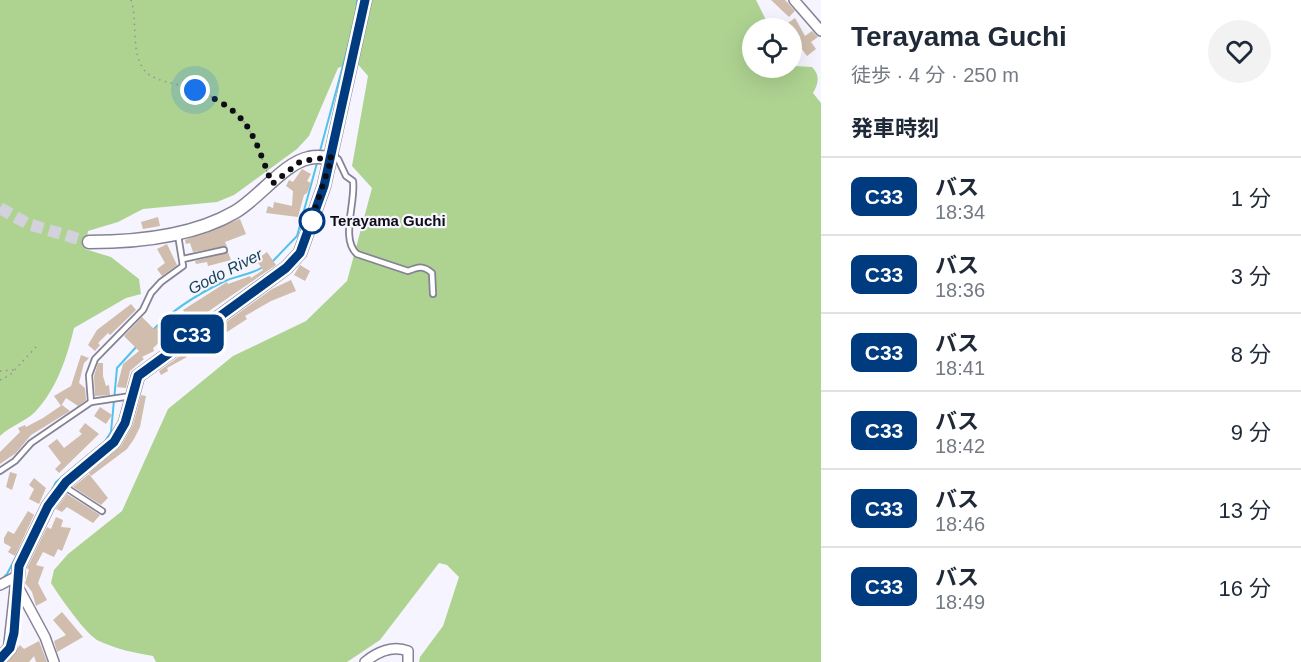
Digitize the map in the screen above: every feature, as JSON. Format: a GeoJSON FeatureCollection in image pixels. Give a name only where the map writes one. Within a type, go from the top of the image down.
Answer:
{"type":"FeatureCollection","features":[{"type":"Feature","properties":{"kind":"street"},"geometry":{"type":"LineString","coordinates":[[0,659],[10,648],[12,641],[16,579],[25,552],[48,506],[62,485],[114,442],[125,423],[138,376],[147,367],[295,261],[308,231],[332,157],[365,0]]}},
{"type":"Feature","properties":{"kind":"street"},"geometry":{"type":"LineString","coordinates":[[794,0],[818,19],[821,31]]}},
{"type":"Feature","properties":{"kind":"street"},"geometry":{"type":"LineString","coordinates":[[88,242],[137,241],[178,232],[234,213],[301,161],[332,157]]}},
{"type":"Feature","properties":{"kind":"street"},"geometry":{"type":"LineString","coordinates":[[0,585],[16,579]]}},
{"type":"Feature","properties":{"kind":"street"},"geometry":{"type":"LineString","coordinates":[[16,579],[45,637],[54,662]]}},
{"type":"Feature","properties":{"kind":"street"},"geometry":{"type":"LineString","coordinates":[[365,662],[383,651],[397,649],[408,651],[408,662]]}},
{"type":"Feature","properties":{"kind":"lane"},"geometry":{"type":"LineString","coordinates":[[332,157],[338,159],[346,176],[353,181],[349,239],[351,249],[357,254],[408,271],[419,267],[426,268],[432,273],[433,294]]}},
{"type":"Feature","properties":{"kind":"lane"},"geometry":{"type":"LineString","coordinates":[[91,402],[89,375],[94,359],[143,310],[151,293],[161,282],[182,269],[183,259],[178,232]]}},
{"type":"Feature","properties":{"kind":"lane"},"geometry":{"type":"LineString","coordinates":[[183,259],[224,250]]}},
{"type":"Feature","properties":{"kind":"lane"},"geometry":{"type":"LineString","coordinates":[[0,471],[15,461],[31,442],[91,402],[131,396]]}},
{"type":"Feature","properties":{"kind":"lane"},"geometry":{"type":"LineString","coordinates":[[62,485],[102,511]]}},
{"type":"Feature","properties":{"kind":"path"},"geometry":{"type":"LineString","coordinates":[[131,0],[140,63],[146,72],[160,80],[218,99],[236,111],[255,139],[272,184]]}},
{"type":"Feature","properties":{"kind":"path"},"geometry":{"type":"LineString","coordinates":[[0,380],[15,370],[36,348]]}},
{"type":"Feature","properties":{"kind":"path"},"geometry":{"type":"LineString","coordinates":[[0,370],[15,370]]}},
{"type":"Feature","properties":{"kind":"green space"},"geometry":{"type":"Polygon","coordinates":[[[0,0],[756,0],[765,18],[742,18],[742,78],[802,78],[802,66],[812,67],[815,70],[818,79],[813,93],[821,103],[821,662],[419,662],[420,657],[443,626],[459,577],[447,565],[439,563],[380,640],[347,662],[156,662],[153,656],[99,641],[74,615],[51,583],[54,570],[68,554],[122,511],[168,409],[233,356],[306,321],[347,281],[372,188],[352,166],[368,76],[355,61],[338,68],[309,136],[297,149],[234,195],[217,202],[143,209],[118,222],[88,231],[85,249],[111,257],[139,279],[141,294],[126,298],[74,328],[64,362],[49,394],[35,412],[0,436],[0,0]]]}},
{"type":"Feature","properties":{"kind":"building"},"geometry":{"type":"Polygon","coordinates":[[[771,0],[785,0],[795,11],[789,17],[771,0]]]}},
{"type":"Feature","properties":{"kind":"building"},"geometry":{"type":"Polygon","coordinates":[[[802,31],[805,36],[812,31],[818,37],[811,42],[816,49],[807,56],[802,49],[802,31]]]}},
{"type":"Feature","properties":{"kind":"building"},"geometry":{"type":"Polygon","coordinates":[[[302,169],[311,174],[307,181],[311,183],[304,195],[298,217],[266,213],[268,206],[273,208],[274,202],[292,206],[293,191],[286,186],[289,180],[293,182],[302,169]]]}},
{"type":"Feature","properties":{"kind":"building"},"geometry":{"type":"Polygon","coordinates":[[[158,217],[160,226],[143,229],[141,222],[158,217]]]}},
{"type":"Feature","properties":{"kind":"building"},"geometry":{"type":"Polygon","coordinates":[[[240,219],[246,234],[225,242],[227,246],[193,252],[190,243],[186,244],[185,240],[240,219]]]}},
{"type":"Feature","properties":{"kind":"building"},"geometry":{"type":"Polygon","coordinates":[[[167,244],[177,265],[162,276],[157,269],[165,263],[157,249],[167,244]]]}},
{"type":"Feature","properties":{"kind":"building"},"geometry":{"type":"Polygon","coordinates":[[[228,252],[231,260],[208,266],[207,262],[196,264],[195,261],[228,252]]]}},
{"type":"Feature","properties":{"kind":"building"},"geometry":{"type":"Polygon","coordinates":[[[267,252],[276,265],[190,324],[183,310],[227,282],[228,284],[250,276],[251,278],[263,270],[256,260],[267,252]]]}},
{"type":"Feature","properties":{"kind":"building"},"geometry":{"type":"Polygon","coordinates":[[[300,265],[310,271],[305,281],[294,275],[300,265]]]}},
{"type":"Feature","properties":{"kind":"building"},"geometry":{"type":"Polygon","coordinates":[[[291,280],[296,291],[271,301],[245,316],[247,319],[227,332],[222,325],[272,289],[291,280]]]}},
{"type":"Feature","properties":{"kind":"building"},"geometry":{"type":"Polygon","coordinates":[[[131,304],[136,310],[110,335],[108,333],[98,343],[100,345],[95,351],[88,345],[97,330],[131,304]]]}},
{"type":"Feature","properties":{"kind":"building"},"geometry":{"type":"Polygon","coordinates":[[[142,317],[154,329],[171,317],[182,331],[171,339],[168,335],[153,348],[154,351],[142,357],[144,359],[130,371],[126,388],[117,387],[123,364],[139,351],[124,336],[142,317]]]}},
{"type":"Feature","properties":{"kind":"building"},"geometry":{"type":"Polygon","coordinates":[[[184,353],[187,357],[167,368],[168,371],[161,375],[159,371],[184,353]]]}},
{"type":"Feature","properties":{"kind":"building"},"geometry":{"type":"Polygon","coordinates":[[[81,355],[89,358],[84,363],[79,383],[85,388],[86,400],[78,406],[66,398],[61,406],[54,396],[71,386],[81,355]]]}},
{"type":"Feature","properties":{"kind":"building"},"geometry":{"type":"Polygon","coordinates":[[[98,363],[103,363],[103,376],[106,386],[109,385],[110,395],[95,396],[94,376],[98,363]]]}},
{"type":"Feature","properties":{"kind":"building"},"geometry":{"type":"Polygon","coordinates":[[[141,395],[146,396],[140,427],[134,439],[127,449],[91,476],[89,473],[121,446],[133,425],[141,395]]]}},
{"type":"Feature","properties":{"kind":"building"},"geometry":{"type":"Polygon","coordinates":[[[62,405],[70,411],[31,435],[16,453],[0,464],[0,452],[20,432],[18,428],[25,425],[26,427],[62,405]]]}},
{"type":"Feature","properties":{"kind":"building"},"geometry":{"type":"Polygon","coordinates":[[[100,407],[112,415],[106,424],[94,416],[100,407]]]}},
{"type":"Feature","properties":{"kind":"building"},"geometry":{"type":"Polygon","coordinates":[[[85,423],[99,434],[59,473],[55,469],[61,463],[48,446],[57,439],[64,448],[82,434],[79,431],[85,423]]]}},
{"type":"Feature","properties":{"kind":"building"},"geometry":{"type":"Polygon","coordinates":[[[10,472],[17,474],[12,490],[6,487],[10,472]]]}},
{"type":"Feature","properties":{"kind":"building"},"geometry":{"type":"Polygon","coordinates":[[[89,474],[108,498],[101,505],[73,487],[89,474]]]}},
{"type":"Feature","properties":{"kind":"building"},"geometry":{"type":"Polygon","coordinates":[[[34,478],[46,488],[39,504],[29,499],[34,489],[29,485],[34,478]]]}},
{"type":"Feature","properties":{"kind":"building"},"geometry":{"type":"Polygon","coordinates":[[[67,494],[100,515],[93,523],[67,507],[62,512],[56,509],[67,494]]]}},
{"type":"Feature","properties":{"kind":"building"},"geometry":{"type":"Polygon","coordinates":[[[28,511],[34,515],[15,556],[8,552],[11,547],[4,543],[4,538],[8,531],[14,534],[28,511]]]}},
{"type":"Feature","properties":{"kind":"building"},"geometry":{"type":"Polygon","coordinates":[[[56,517],[63,520],[61,527],[71,528],[62,551],[58,549],[54,557],[43,552],[36,565],[44,567],[38,583],[47,600],[36,606],[32,592],[25,583],[29,570],[27,568],[47,527],[51,529],[56,517]]]}},
{"type":"Feature","properties":{"kind":"building"},"geometry":{"type":"Polygon","coordinates":[[[62,612],[83,637],[57,652],[54,641],[66,635],[53,620],[62,612]]]}},
{"type":"Feature","properties":{"kind":"building"},"geometry":{"type":"Polygon","coordinates":[[[39,641],[47,662],[36,662],[34,656],[29,662],[8,662],[20,645],[24,649],[39,641]]]}},
{"type":"Feature","properties":{"kind":"waterway","name":"Godo River"},"geometry":{"type":"LineString","coordinates":[[356,15],[357,0]]}},
{"type":"Feature","properties":{"kind":"waterway","name":"Godo River"},"geometry":{"type":"LineString","coordinates":[[320,151],[352,32]]}},
{"type":"Feature","properties":{"kind":"waterway","name":"Godo River"},"geometry":{"type":"LineString","coordinates":[[273,261],[297,236],[317,163]]}},
{"type":"Feature","properties":{"kind":"waterway","name":"Godo River"},"geometry":{"type":"LineString","coordinates":[[152,331],[176,310],[204,292],[263,267]]}},
{"type":"Feature","properties":{"kind":"waterway","name":"Godo River"},"geometry":{"type":"LineString","coordinates":[[104,443],[111,432],[117,368],[137,346]]}},
{"type":"Feature","properties":{"kind":"waterway","name":"Godo River"},"geometry":{"type":"LineString","coordinates":[[50,494],[56,482],[90,454]]}},
{"type":"Feature","properties":{"kind":"waterway","name":"Godo River"},"geometry":{"type":"LineString","coordinates":[[1,580],[7,574],[27,536]]}},
{"type":"Feature","properties":{"kind":"tunnel"},"geometry":{"type":"LineString","coordinates":[[0,208],[28,224],[89,242]]}},
{"type":"Feature","properties":{"kind":"bus line","name":"C33"},"geometry":{"type":"LineString","coordinates":[[0,659],[7,654],[14,633],[16,583],[19,566],[25,552],[57,491],[104,452],[121,433],[138,376],[201,327],[286,268],[295,261],[300,253],[332,157],[365,0]]}},
{"type":"Feature","properties":{"kind":"place","name":"Terayama Guchi"},"geometry":{"type":"Point","coordinates":[312,221]}},
{"type":"Feature","properties":{"kind":"route"},"geometry":{"type":"LineString","coordinates":[[195,90],[218,99],[236,111],[255,139],[272,184],[292,165],[309,158],[332,157],[308,231],[312,221]]}}]}
